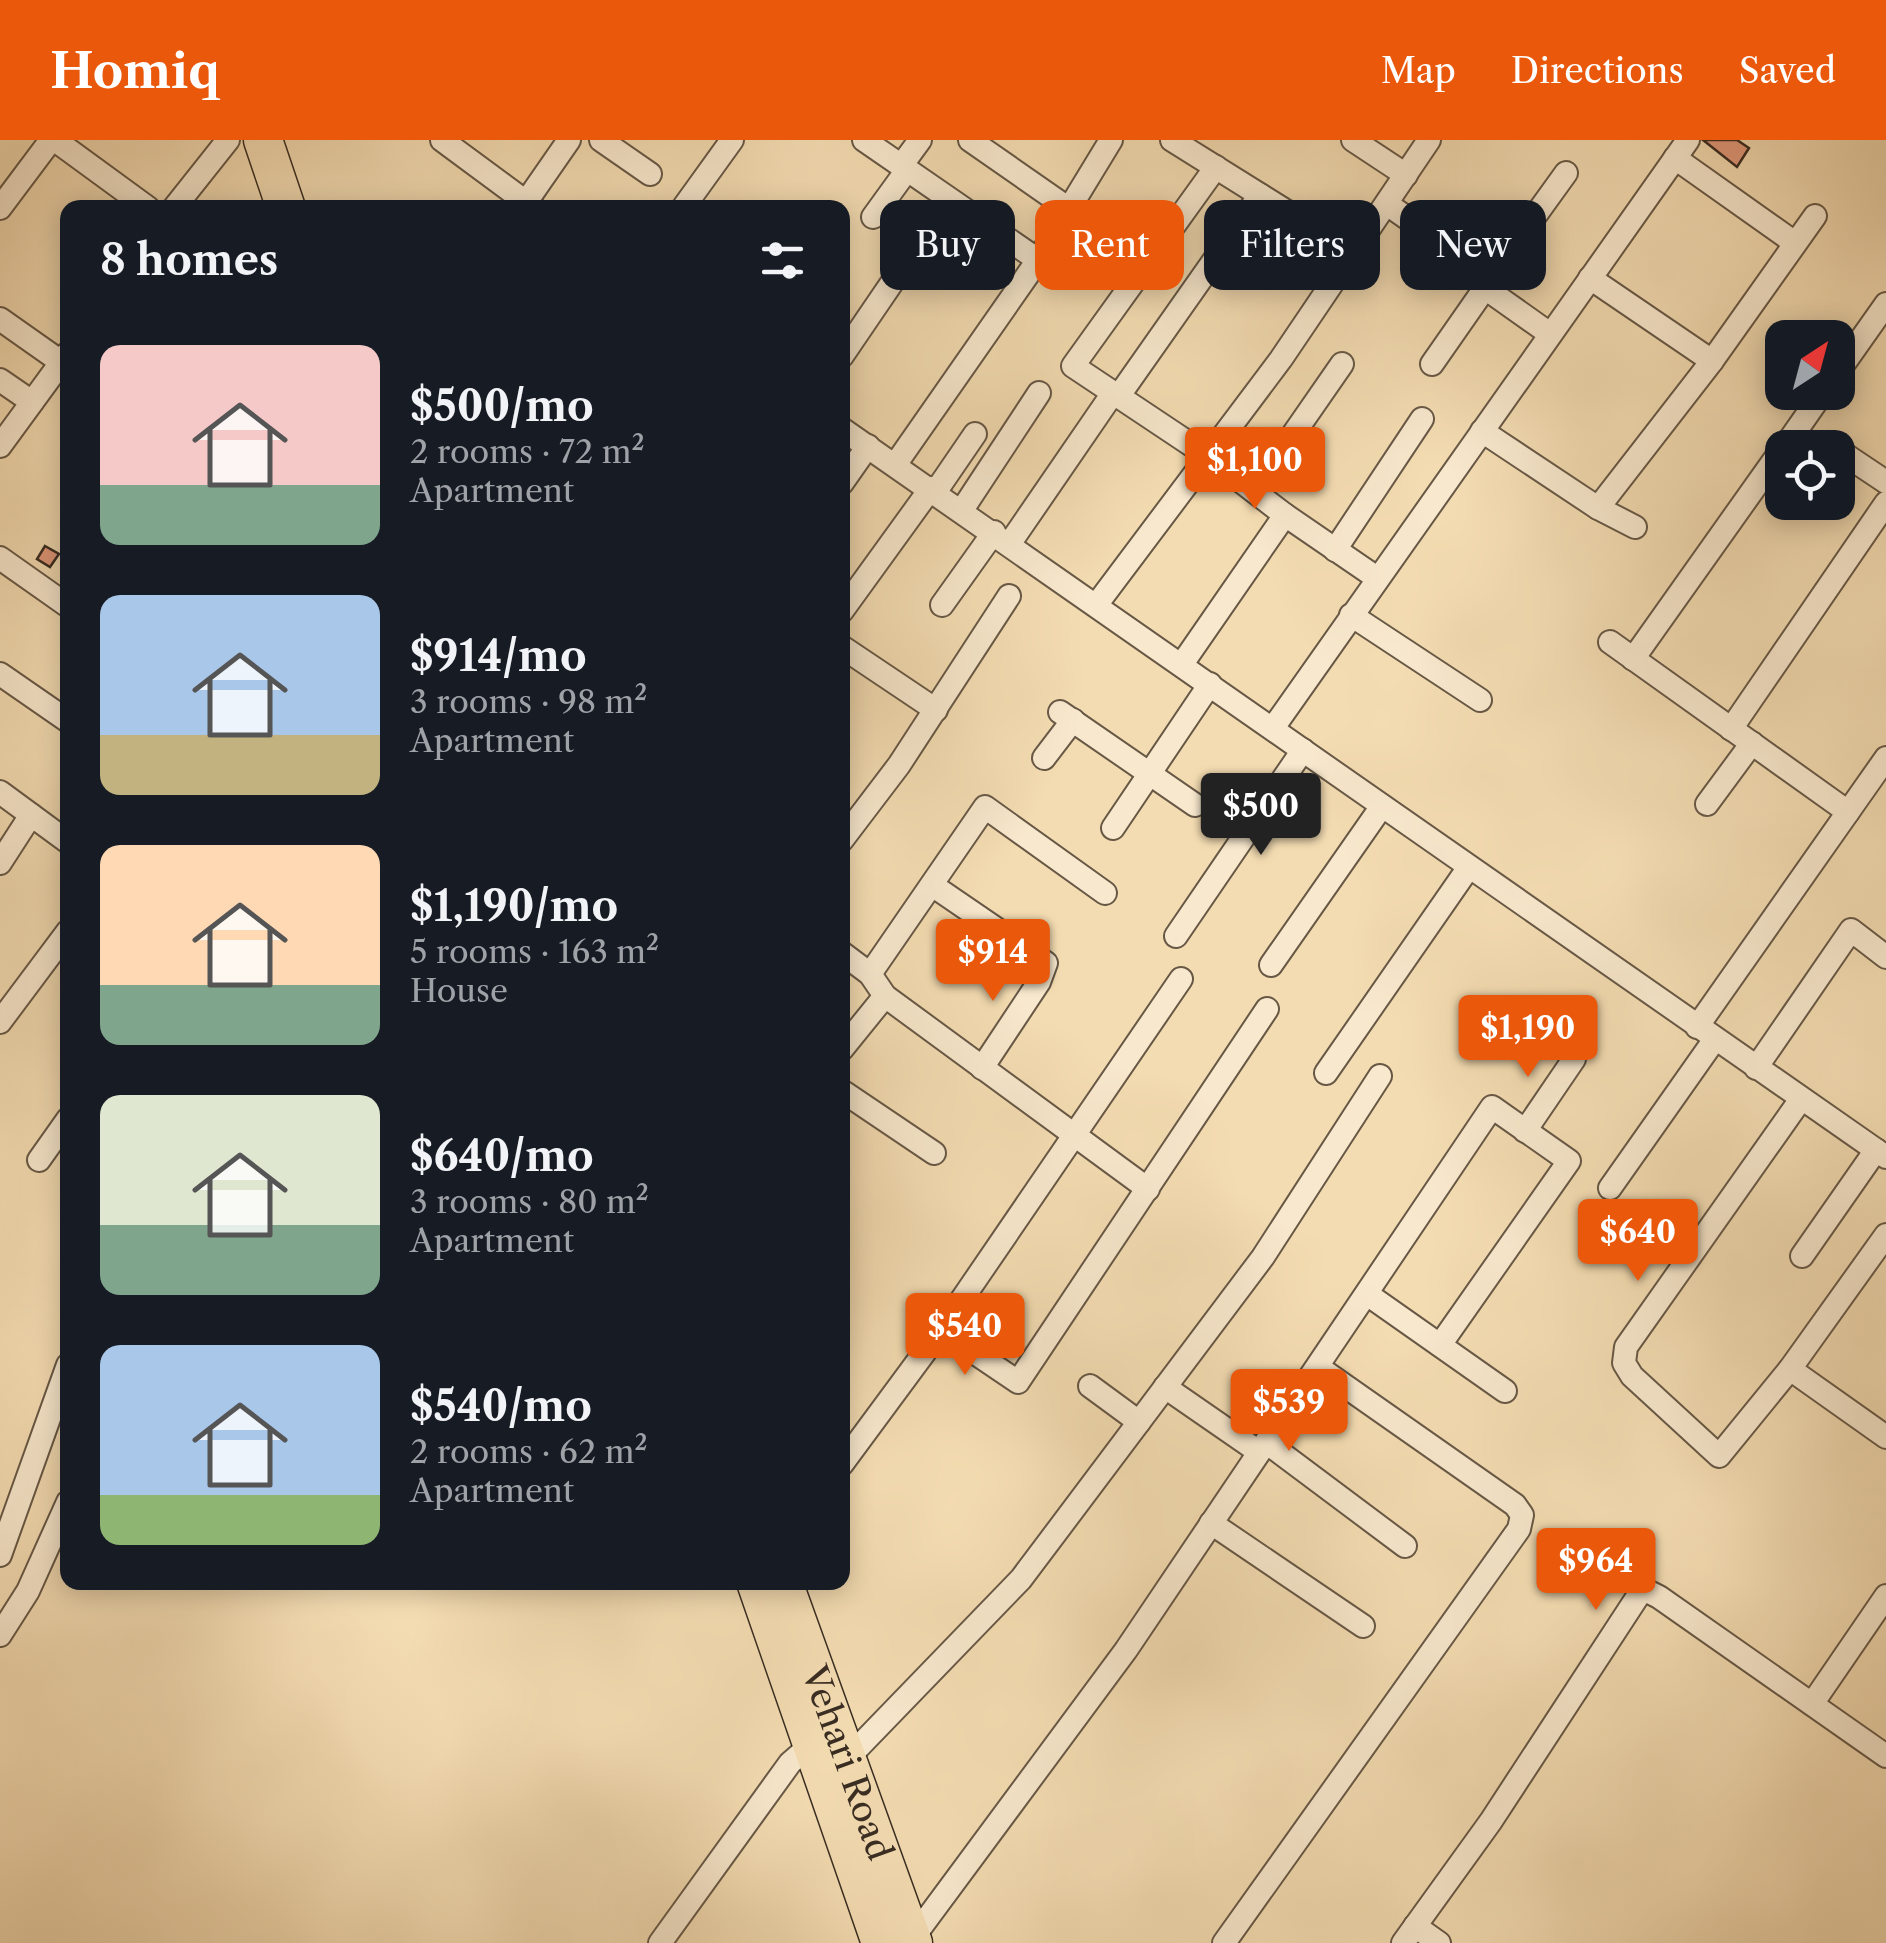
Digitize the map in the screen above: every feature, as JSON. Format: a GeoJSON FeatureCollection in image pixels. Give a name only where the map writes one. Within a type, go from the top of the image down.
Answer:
{"type":"FeatureCollection","features":[{"type":"Feature","properties":{"kind":"main road"},"geometry":{"type":"LineString","coordinates":[[263,140],[283,200]]}},
{"type":"Feature","properties":{"kind":"main road"},"geometry":{"type":"LineString","coordinates":[[285,140],[305,200]]}},
{"type":"Feature","properties":{"kind":"main road","name":"Vehari Road"},"geometry":{"type":"LineString","coordinates":[[759,1590],[812,1744],[902,1942]]}},
{"type":"Feature","properties":{"kind":"main road","name":"Vehari Road"},"geometry":{"type":"LineString","coordinates":[[785,1590],[846,1761],[902,1942]]}},
{"type":"Feature","properties":{"kind":"street"},"geometry":{"type":"LineString","coordinates":[[0,208],[53,140],[137,200]]}},
{"type":"Feature","properties":{"kind":"street"},"geometry":{"type":"LineString","coordinates":[[180,200],[228,140]]}},
{"type":"Feature","properties":{"kind":"street"},"geometry":{"type":"LineString","coordinates":[[442,140],[523,200]]}},
{"type":"Feature","properties":{"kind":"street"},"geometry":{"type":"LineString","coordinates":[[533,200],[569,140]]}},
{"type":"Feature","properties":{"kind":"street"},"geometry":{"type":"LineString","coordinates":[[601,140],[650,174]]}},
{"type":"Feature","properties":{"kind":"street"},"geometry":{"type":"LineString","coordinates":[[689,200],[732,140]]}},
{"type":"Feature","properties":{"kind":"street"},"geometry":{"type":"LineString","coordinates":[[864,140],[1035,258]]}},
{"type":"Feature","properties":{"kind":"street"},"geometry":{"type":"LineString","coordinates":[[872,217],[920,140]]}},
{"type":"Feature","properties":{"kind":"street"},"geometry":{"type":"LineString","coordinates":[[970,140],[1057,200]]}},
{"type":"Feature","properties":{"kind":"street"},"geometry":{"type":"LineString","coordinates":[[1075,200],[1111,140]]}},
{"type":"Feature","properties":{"kind":"street"},"geometry":{"type":"LineString","coordinates":[[1172,140],[1268,200]]}},
{"type":"Feature","properties":{"kind":"street"},"geometry":{"type":"LineString","coordinates":[[1353,140],[1406,176]]}},
{"type":"Feature","properties":{"kind":"street"},"geometry":{"type":"LineString","coordinates":[[1380,214],[1429,140]]}},
{"type":"Feature","properties":{"kind":"street"},"geometry":{"type":"LineString","coordinates":[[1272,728],[1681,149],[1795,243]]}},
{"type":"Feature","properties":{"kind":"street"},"geometry":{"type":"LineString","coordinates":[[1216,167],[1073,366],[1208,456],[1377,578]]}},
{"type":"Feature","properties":{"kind":"street"},"geometry":{"type":"LineString","coordinates":[[1546,201],[1566,173]]}},
{"type":"Feature","properties":{"kind":"street"},"geometry":{"type":"LineString","coordinates":[[942,605],[1002,538],[1115,395],[1260,195]]}},
{"type":"Feature","properties":{"kind":"street"},"geometry":{"type":"LineString","coordinates":[[1387,204],[1400,214]]}},
{"type":"Feature","properties":{"kind":"street"},"geometry":{"type":"LineString","coordinates":[[1598,508],[1712,361],[1814,216]]}},
{"type":"Feature","properties":{"kind":"street"},"geometry":{"type":"LineString","coordinates":[[895,465],[1035,264]]}},
{"type":"Feature","properties":{"kind":"street"},"geometry":{"type":"LineString","coordinates":[[1590,278],[1712,361]]}},
{"type":"Feature","properties":{"kind":"street"},"geometry":{"type":"LineString","coordinates":[[850,344],[887,290]]}},
{"type":"Feature","properties":{"kind":"street"},"geometry":{"type":"LineString","coordinates":[[1097,604],[1328,290]]}},
{"type":"Feature","properties":{"kind":"street"},"geometry":{"type":"LineString","coordinates":[[1432,364],[1483,290]]}},
{"type":"Feature","properties":{"kind":"street"},"geometry":{"type":"LineString","coordinates":[[1498,290],[1550,334]]}},
{"type":"Feature","properties":{"kind":"street"},"geometry":{"type":"LineString","coordinates":[[1855,348],[1886,304]]}},
{"type":"Feature","properties":{"kind":"street"},"geometry":{"type":"LineString","coordinates":[[0,319],[60,356]]}},
{"type":"Feature","properties":{"kind":"street"},"geometry":{"type":"LineString","coordinates":[[0,446],[60,364]]}},
{"type":"Feature","properties":{"kind":"street"},"geometry":{"type":"LineString","coordinates":[[1254,491],[1342,364]]}},
{"type":"Feature","properties":{"kind":"street"},"geometry":{"type":"LineString","coordinates":[[0,380],[32,402]]}},
{"type":"Feature","properties":{"kind":"street"},"geometry":{"type":"LineString","coordinates":[[962,510],[1039,394]]}},
{"type":"Feature","properties":{"kind":"street"},"geometry":{"type":"LineString","coordinates":[[1796,430],[1810,410]]}},
{"type":"Feature","properties":{"kind":"street"},"geometry":{"type":"LineString","coordinates":[[1335,550],[1422,419]]}},
{"type":"Feature","properties":{"kind":"street"},"geometry":{"type":"LineString","coordinates":[[1800,425],[1808,430]]}},
{"type":"Feature","properties":{"kind":"street"},"geometry":{"type":"LineString","coordinates":[[1482,431],[1598,508],[1635,527]]}},
{"type":"Feature","properties":{"kind":"street"},"geometry":{"type":"LineString","coordinates":[[850,434],[1881,1154],[1802,1256]]}},
{"type":"Feature","properties":{"kind":"street"},"geometry":{"type":"LineString","coordinates":[[850,600],[975,434]]}},
{"type":"Feature","properties":{"kind":"street"},"geometry":{"type":"LineString","coordinates":[[850,472],[868,446]]}},
{"type":"Feature","properties":{"kind":"street"},"geometry":{"type":"LineString","coordinates":[[1855,462],[1886,482]]}},
{"type":"Feature","properties":{"kind":"street"},"geometry":{"type":"LineString","coordinates":[[1634,659],[1765,473]]}},
{"type":"Feature","properties":{"kind":"street"},"geometry":{"type":"LineString","coordinates":[[1731,728],[1886,504]]}},
{"type":"Feature","properties":{"kind":"street"},"geometry":{"type":"LineString","coordinates":[[1182,664],[1285,515]]}},
{"type":"Feature","properties":{"kind":"street"},"geometry":{"type":"LineString","coordinates":[[0,558],[60,600]]}},
{"type":"Feature","properties":{"kind":"street"},"geometry":{"type":"LineString","coordinates":[[850,829],[936,710],[1008,596]]}},
{"type":"Feature","properties":{"kind":"street"},"geometry":{"type":"LineString","coordinates":[[1351,616],[1480,700]]}},
{"type":"Feature","properties":{"kind":"street"},"geometry":{"type":"LineString","coordinates":[[1610,642],[1848,812]]}},
{"type":"Feature","properties":{"kind":"street"},"geometry":{"type":"LineString","coordinates":[[850,652],[936,710]]}},
{"type":"Feature","properties":{"kind":"street"},"geometry":{"type":"LineString","coordinates":[[0,674],[60,715]]}},
{"type":"Feature","properties":{"kind":"street"},"geometry":{"type":"LineString","coordinates":[[1113,828],[1210,684]]}},
{"type":"Feature","properties":{"kind":"street"},"geometry":{"type":"LineString","coordinates":[[1044,758],[1066,716],[1195,805]]}},
{"type":"Feature","properties":{"kind":"street"},"geometry":{"type":"LineString","coordinates":[[1707,804],[1752,743]]}},
{"type":"Feature","properties":{"kind":"street"},"geometry":{"type":"LineString","coordinates":[[1176,936],[1303,750]]}},
{"type":"Feature","properties":{"kind":"street"},"geometry":{"type":"LineString","coordinates":[[1610,1188],[1886,758]]}},
{"type":"Feature","properties":{"kind":"street"},"geometry":{"type":"LineString","coordinates":[[0,792],[60,836]]}},
{"type":"Feature","properties":{"kind":"street"},"geometry":{"type":"LineString","coordinates":[[1272,965],[1382,806]]}},
{"type":"Feature","properties":{"kind":"street"},"geometry":{"type":"LineString","coordinates":[[870,974],[984,807],[1105,893]]}},
{"type":"Feature","properties":{"kind":"street"},"geometry":{"type":"LineString","coordinates":[[0,863],[31,816]]}},
{"type":"Feature","properties":{"kind":"street"},"geometry":{"type":"LineString","coordinates":[[1326,1073],[1469,867]]}},
{"type":"Feature","properties":{"kind":"street"},"geometry":{"type":"LineString","coordinates":[[932,885],[1046,962],[1039,982],[982,1068]]}},
{"type":"Feature","properties":{"kind":"street"},"geometry":{"type":"LineString","coordinates":[[1756,1068],[1851,930],[1886,958]]}},
{"type":"Feature","properties":{"kind":"street"},"geometry":{"type":"LineString","coordinates":[[0,1022],[60,942]]}},
{"type":"Feature","properties":{"kind":"street"},"geometry":{"type":"LineString","coordinates":[[850,959],[870,974],[885,996],[1148,1189]]}},
{"type":"Feature","properties":{"kind":"street"},"geometry":{"type":"LineString","coordinates":[[850,1453],[941,1330],[1180,978]]}},
{"type":"Feature","properties":{"kind":"street"},"geometry":{"type":"LineString","coordinates":[[850,1038],[885,996]]}},
{"type":"Feature","properties":{"kind":"street"},"geometry":{"type":"LineString","coordinates":[[941,1330],[1018,1382],[1268,1009]]}},
{"type":"Feature","properties":{"kind":"street"},"geometry":{"type":"LineString","coordinates":[[1525,1130],[1574,1059]]}},
{"type":"Feature","properties":{"kind":"street"},"geometry":{"type":"LineString","coordinates":[[846,1761],[1021,1579],[1263,1256],[1380,1076]]}},
{"type":"Feature","properties":{"kind":"street"},"geometry":{"type":"LineString","coordinates":[[850,1096],[934,1154]]}},
{"type":"Feature","properties":{"kind":"street"},"geometry":{"type":"LineString","coordinates":[[1801,1099],[1626,1347],[1624,1364],[1632,1376],[1719,1456],[1790,1369],[1886,1235]]}},
{"type":"Feature","properties":{"kind":"street"},"geometry":{"type":"LineString","coordinates":[[902,1942],[1126,1650],[1492,1108],[1569,1161],[1440,1345]]}},
{"type":"Feature","properties":{"kind":"street"},"geometry":{"type":"LineString","coordinates":[[39,1160],[60,1130]]}},
{"type":"Feature","properties":{"kind":"street"},"geometry":{"type":"LineString","coordinates":[[1367,1294],[1505,1392]]}},
{"type":"Feature","properties":{"kind":"street"},"geometry":{"type":"LineString","coordinates":[[1224,1943],[1519,1529],[1522,1515],[1515,1505],[1318,1367]]}},
{"type":"Feature","properties":{"kind":"street"},"geometry":{"type":"LineString","coordinates":[[1790,1369],[1886,1437]]}},
{"type":"Feature","properties":{"kind":"street"},"geometry":{"type":"LineString","coordinates":[[0,1555],[60,1386]]}},
{"type":"Feature","properties":{"kind":"street"},"geometry":{"type":"LineString","coordinates":[[1090,1386],[1139,1422]]}},
{"type":"Feature","properties":{"kind":"street"},"geometry":{"type":"LineString","coordinates":[[1165,1388],[1262,1447],[1404,1546]]}},
{"type":"Feature","properties":{"kind":"street"},"geometry":{"type":"LineString","coordinates":[[0,1635],[28,1591],[60,1520]]}},
{"type":"Feature","properties":{"kind":"street"},"geometry":{"type":"LineString","coordinates":[[1211,1524],[1363,1626]]}},
{"type":"Feature","properties":{"kind":"street"},"geometry":{"type":"LineString","coordinates":[[1439,1943],[1409,1934],[1490,1821],[1640,1594],[1647,1590],[1886,1756]]}},
{"type":"Feature","properties":{"kind":"street"},"geometry":{"type":"LineString","coordinates":[[1812,1704],[1886,1596]]}},
{"type":"Feature","properties":{"kind":"street"},"geometry":{"type":"LineString","coordinates":[[660,1943],[790,1763],[812,1744]]}},
{"type":"Feature","properties":{"kind":"building"},"geometry":{"type":"Polygon","coordinates":[[[1703,140],[1737,140],[1749,148],[1737,167],[1703,140]]]}},
{"type":"Feature","properties":{"kind":"building"},"geometry":{"type":"Polygon","coordinates":[[[45,546],[59,554],[50,567],[37,559],[45,546]]]}}]}
